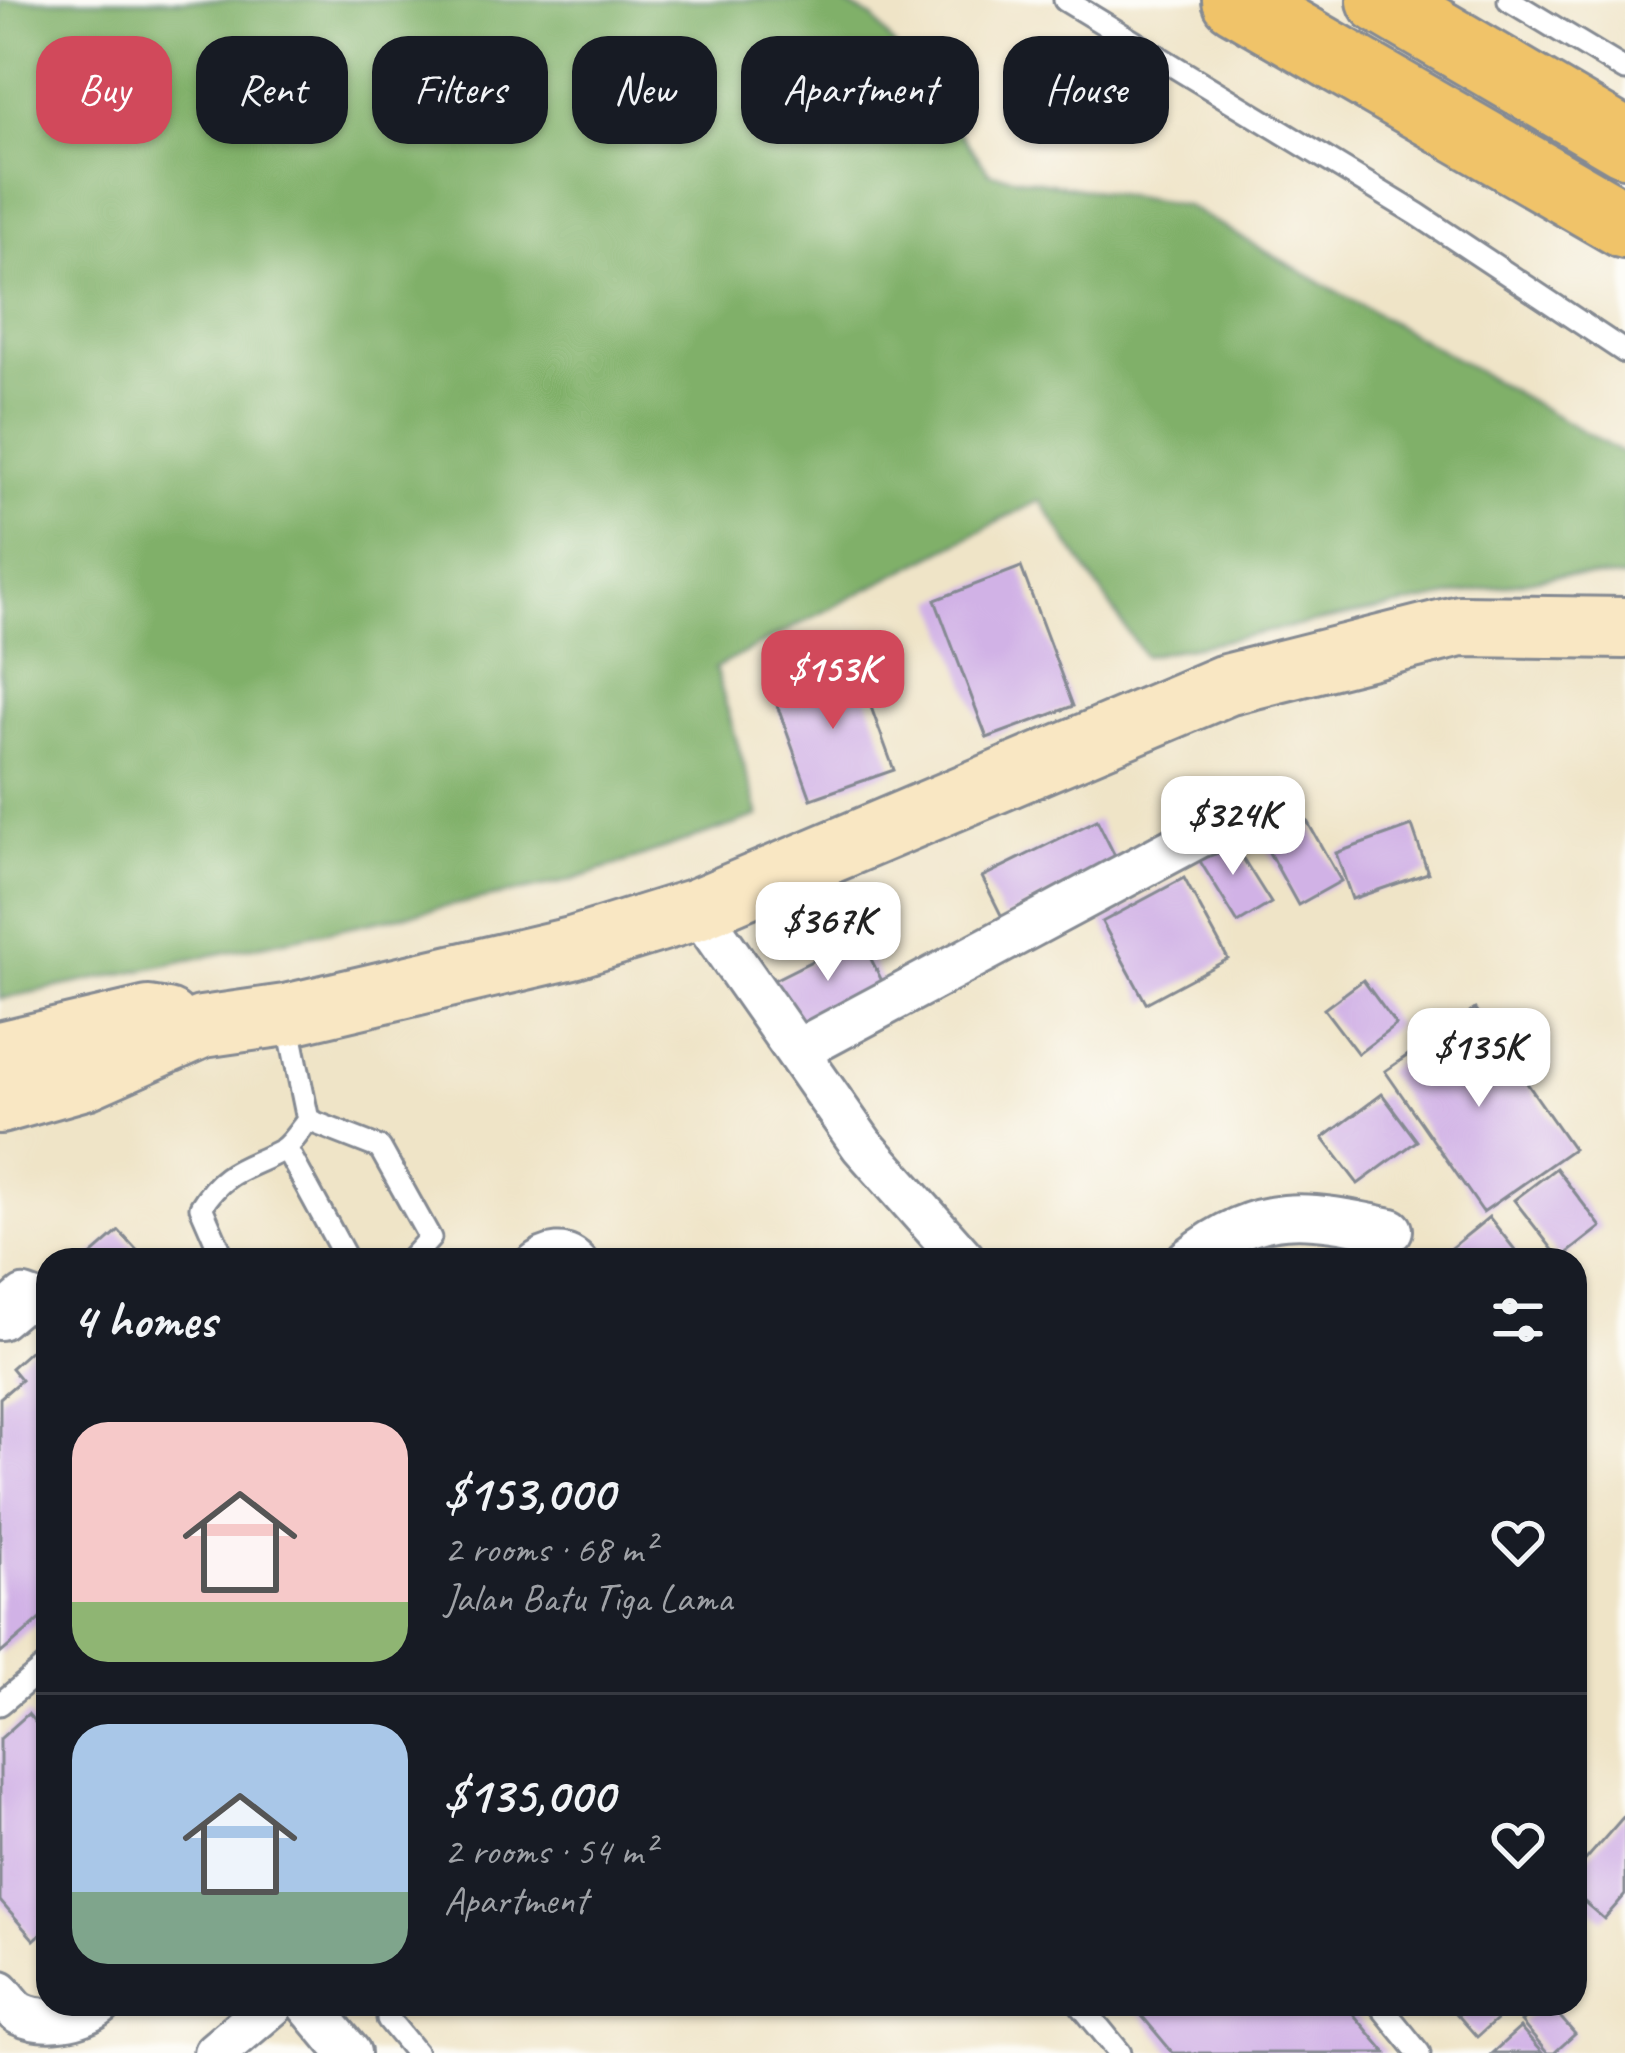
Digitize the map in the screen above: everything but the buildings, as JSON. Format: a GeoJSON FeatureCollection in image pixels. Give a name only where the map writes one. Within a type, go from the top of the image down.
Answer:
{"type":"FeatureCollection","features":[{"type":"Feature","properties":{"kind":"highway"},"geometry":{"type":"LineString","coordinates":[[1236,0],[1625,226]]}},
{"type":"Feature","properties":{"kind":"highway"},"geometry":{"type":"LineString","coordinates":[[1381,0],[1625,143]]}},
{"type":"Feature","properties":{"kind":"street"},"geometry":{"type":"LineString","coordinates":[[0,1103],[85,1078],[202,1027],[286,1015],[572,948],[697,909],[1226,685],[1460,626],[1625,628]]}},
{"type":"Feature","properties":{"kind":"street"},"geometry":{"type":"LineString","coordinates":[[797,1052],[1199,836],[1262,814]]}},
{"type":"Feature","properties":{"kind":"street"},"geometry":{"type":"LineString","coordinates":[[697,909],[862,1145],[953,1248]]}},
{"type":"Feature","properties":{"kind":"street"},"geometry":{"type":"LineString","coordinates":[[0,1052],[149,1017],[202,1027]]}},
{"type":"Feature","properties":{"kind":"street"},"geometry":{"type":"LineString","coordinates":[[1208,1248],[1252,1221],[1312,1214],[1391,1230]]}},
{"type":"Feature","properties":{"kind":"street"},"geometry":{"type":"LineString","coordinates":[[0,1318],[24,1298],[36,1302]]}},
{"type":"Feature","properties":{"kind":"street"},"geometry":{"type":"LineString","coordinates":[[0,1992],[19,2014],[47,2020],[63,2016]]}},
{"type":"Feature","properties":{"kind":"street"},"geometry":{"type":"LineString","coordinates":[[215,2053],[259,2016]]}},
{"type":"Feature","properties":{"kind":"street"},"geometry":{"type":"LineString","coordinates":[[318,2016],[349,2053]]}},
{"type":"Feature","properties":{"kind":"lane"},"geometry":{"type":"LineString","coordinates":[[1065,0],[1418,214],[1625,352]]}},
{"type":"Feature","properties":{"kind":"lane"},"geometry":{"type":"LineString","coordinates":[[1509,0],[1625,70]]}},
{"type":"Feature","properties":{"kind":"lane"},"geometry":{"type":"LineString","coordinates":[[219,1248],[201,1207],[214,1186],[245,1164],[286,1148],[308,1120],[286,1015]]}},
{"type":"Feature","properties":{"kind":"lane"},"geometry":{"type":"LineString","coordinates":[[308,1120],[380,1148],[430,1238],[421,1248]]}},
{"type":"Feature","properties":{"kind":"lane"},"geometry":{"type":"LineString","coordinates":[[286,1148],[340,1248]]}},
{"type":"Feature","properties":{"kind":"lane"},"geometry":{"type":"LineString","coordinates":[[539,1248],[561,1244],[573,1248]]}},
{"type":"Feature","properties":{"kind":"lane"},"geometry":{"type":"LineString","coordinates":[[0,1704],[36,1674]]}},
{"type":"Feature","properties":{"kind":"lane"},"geometry":{"type":"LineString","coordinates":[[1090,2016],[1120,2053]]}},
{"type":"Feature","properties":{"kind":"lane"},"geometry":{"type":"LineString","coordinates":[[1389,2016],[1419,2053]]}},
{"type":"Feature","properties":{"kind":"lane"},"geometry":{"type":"LineString","coordinates":[[388,2019],[416,2053]]}},
{"type":"Feature","properties":{"kind":"green space"},"geometry":{"type":"Polygon","coordinates":[[[0,0],[836,0],[873,18],[887,36],[741,36],[741,144],[968,144],[990,173],[1186,206],[1625,455],[1625,578],[1557,575],[1144,656],[1040,500],[715,668],[759,816],[570,881],[0,999],[0,0]]]}}]}
